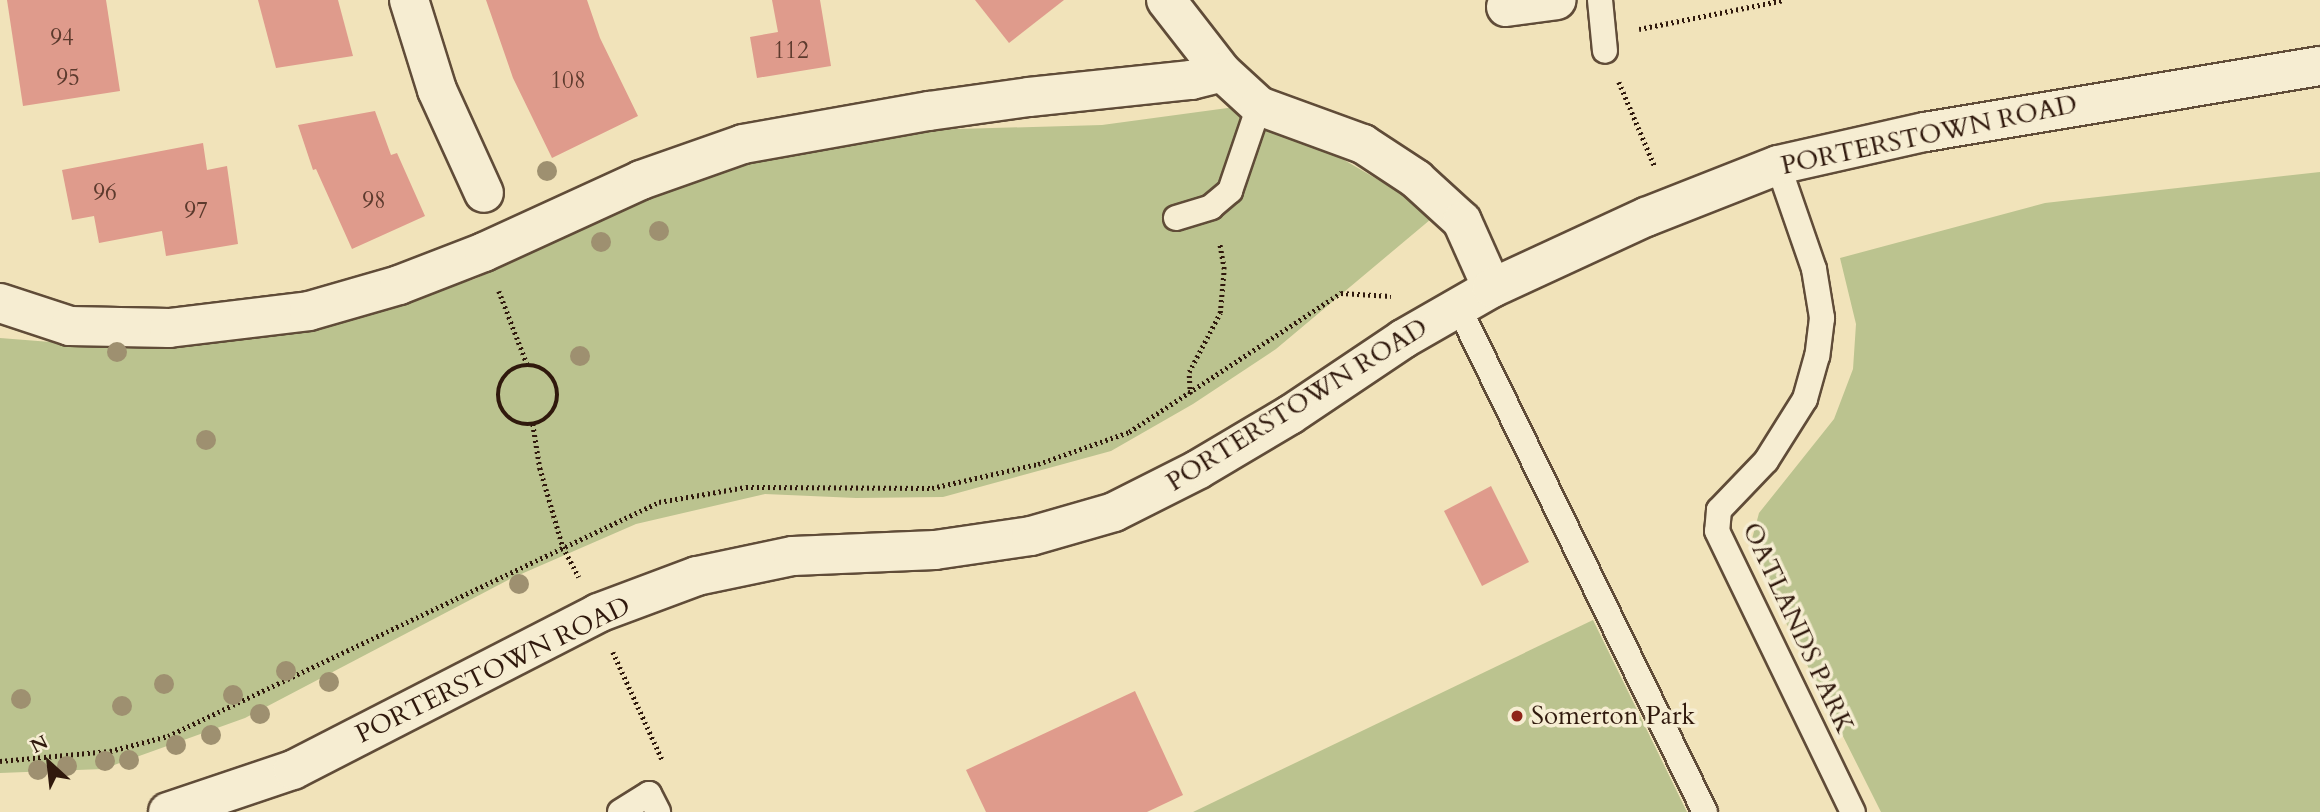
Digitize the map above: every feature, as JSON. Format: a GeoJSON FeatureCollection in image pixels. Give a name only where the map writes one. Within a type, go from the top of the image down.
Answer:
{"type":"FeatureCollection","features":[{"type":"Feature","properties":{"kind":"street"},"geometry":{"type":"LineString","coordinates":[[409,0],[438,90],[484,193]]}},
{"type":"Feature","properties":{"kind":"street"},"geometry":{"type":"LineString","coordinates":[[1166,0],[1222,72],[1259,106],[1363,144],[1416,179],[1462,221],[1492,288]]}},
{"type":"Feature","properties":{"kind":"street"},"geometry":{"type":"LineString","coordinates":[[1506,7],[1557,0]]}},
{"type":"Feature","properties":{"kind":"street","name":"PORTERSTOWN ROAD"},"geometry":{"type":"LineString","coordinates":[[187,809],[293,770],[598,613],[697,576],[793,556],[936,550],[1031,536],[1114,513],[1199,469],[1290,415],[1403,339],[1492,288],[1672,207],[1778,165],[1939,129],[2320,66]]}},
{"type":"Feature","properties":{"kind":"street"},"geometry":{"type":"LineString","coordinates":[[0,303],[70,326],[169,328],[309,311],[399,285],[484,252],[641,180],[743,144],[929,111],[1029,97],[1191,80],[1222,72]]}},
{"type":"Feature","properties":{"kind":"lane"},"geometry":{"type":"LineString","coordinates":[[1600,0],[1605,43]]}},
{"type":"Feature","properties":{"kind":"lane"},"geometry":{"type":"LineString","coordinates":[[1176,218],[1211,207],[1230,191],[1259,106]]}},
{"type":"Feature","properties":{"kind":"lane","name":"OATLANDS PARK"},"geometry":{"type":"LineString","coordinates":[[1778,165],[1814,269],[1822,318],[1817,356],[1805,399],[1766,461],[1719,510],[1717,531],[1853,812]]}},
{"type":"Feature","properties":{"kind":"lane"},"geometry":{"type":"LineString","coordinates":[[1458,306],[1705,812]]}},
{"type":"Feature","properties":{"kind":"lane"},"geometry":{"type":"LineString","coordinates":[[620,812],[649,794],[658,812]]}},
{"type":"Feature","properties":{"kind":"path"},"geometry":{"type":"LineString","coordinates":[[1672,207],[1605,43],[1784,0]]}},
{"type":"Feature","properties":{"kind":"path"},"geometry":{"type":"LineString","coordinates":[[1190,394],[1189,372],[1220,313],[1224,269],[1211,207]]}},
{"type":"Feature","properties":{"kind":"path"},"geometry":{"type":"LineString","coordinates":[[527,364],[538,366],[548,373],[558,393],[556,407],[547,418],[533,425],[519,423],[506,416],[499,404],[498,391],[503,377],[513,368],[527,364]]}},
{"type":"Feature","properties":{"kind":"green space"},"geometry":{"type":"Polygon","coordinates":[[[1235,107],[1339,157],[1437,214],[1276,349],[1193,404],[1111,451],[943,497],[856,498],[765,494],[636,524],[512,578],[245,718],[103,769],[0,773],[0,338],[76,344],[320,326],[475,279],[627,207],[749,158],[922,130],[1102,125],[1235,107]]]}},
{"type":"Feature","properties":{"kind":"green space"},"geometry":{"type":"Polygon","coordinates":[[[2320,172],[2320,812],[1881,812],[1758,567],[1752,539],[1759,513],[1834,419],[1853,369],[1856,324],[1840,258],[2045,203],[2320,172]]]}},
{"type":"Feature","properties":{"kind":"green space","name":"Somerton Park"},"geometry":{"type":"Polygon","coordinates":[[[1593,620],[1687,812],[1193,812],[1593,620]]]}},
{"type":"Feature","properties":{"kind":"building"},"geometry":{"type":"Polygon","coordinates":[[[7,0],[106,0],[120,91],[23,106],[7,0]]]}},
{"type":"Feature","properties":{"kind":"building"},"geometry":{"type":"Polygon","coordinates":[[[258,0],[338,0],[353,56],[276,68],[258,0]]]}},
{"type":"Feature","properties":{"kind":"building"},"geometry":{"type":"Polygon","coordinates":[[[486,0],[587,0],[600,38],[638,116],[552,158],[513,78],[486,0]]]}},
{"type":"Feature","properties":{"kind":"building"},"geometry":{"type":"Polygon","coordinates":[[[772,0],[820,0],[831,66],[757,78],[750,37],[778,32],[772,0]]]}},
{"type":"Feature","properties":{"kind":"building"},"geometry":{"type":"Polygon","coordinates":[[[975,0],[1064,0],[1009,43],[975,0]]]}},
{"type":"Feature","properties":{"kind":"building"},"geometry":{"type":"Polygon","coordinates":[[[375,111],[391,155],[397,153],[425,216],[352,249],[316,169],[313,170],[298,125],[375,111]]]}},
{"type":"Feature","properties":{"kind":"building"},"geometry":{"type":"Polygon","coordinates":[[[203,143],[207,170],[227,166],[238,244],[166,256],[162,231],[99,243],[94,216],[72,220],[62,170],[203,143]]]}},
{"type":"Feature","properties":{"kind":"building"},"geometry":{"type":"Polygon","coordinates":[[[1491,486],[1529,562],[1482,586],[1444,511],[1491,486]]]}},
{"type":"Feature","properties":{"kind":"building"},"geometry":{"type":"Polygon","coordinates":[[[1135,691],[1183,795],[1147,812],[986,812],[966,770],[1135,691]]]}},
{"type":"Feature","properties":{"kind":"place","name":"Somerton Park"},"geometry":{"type":"Point","coordinates":[1517,716]}}]}
